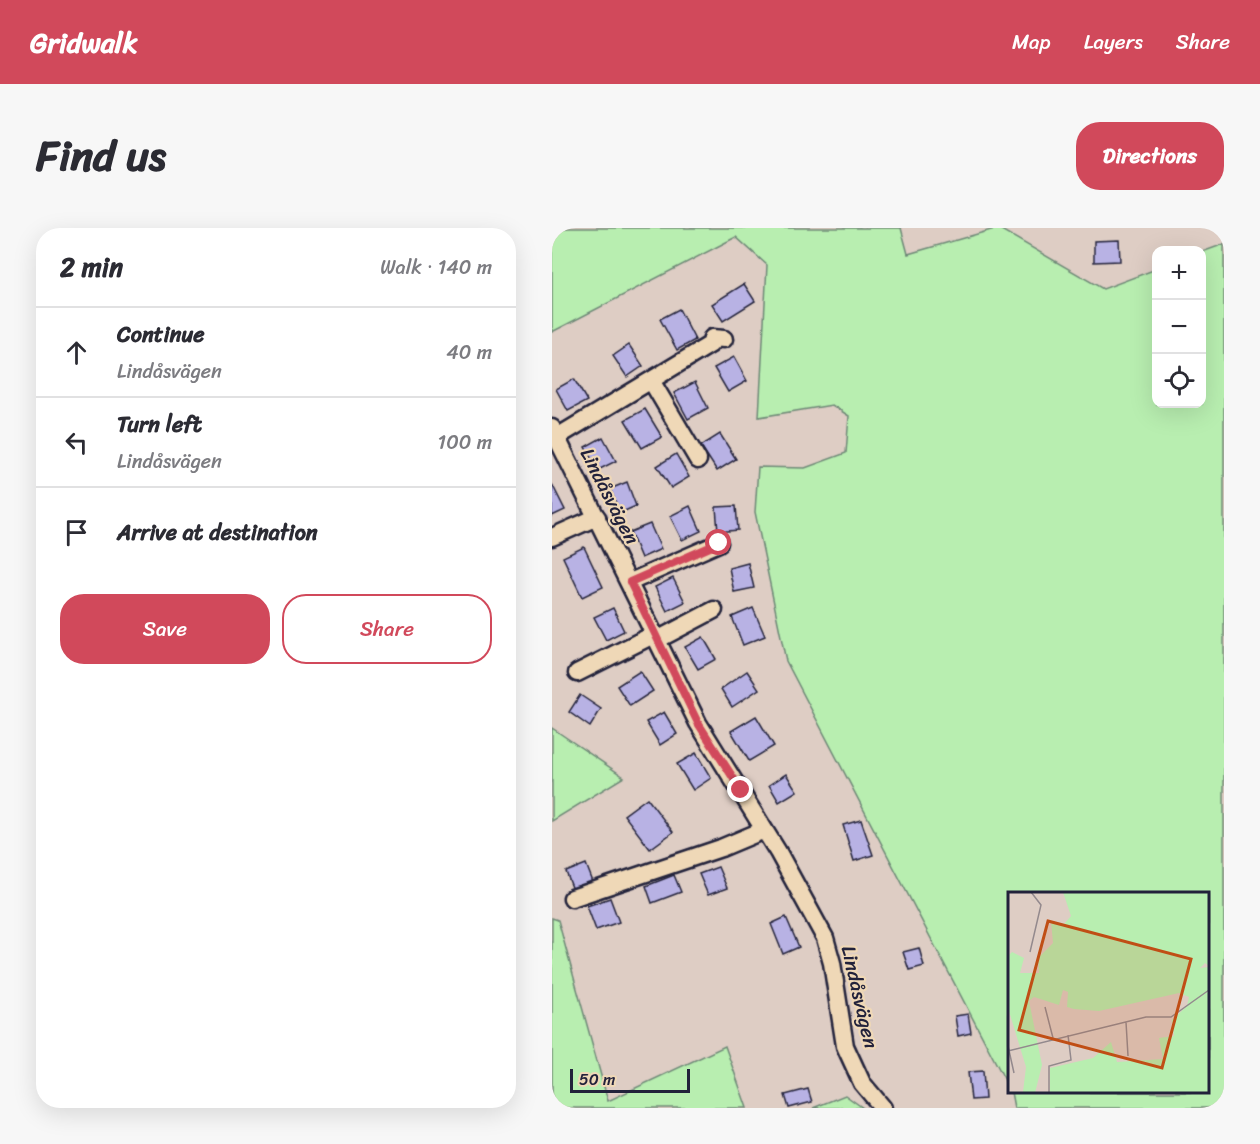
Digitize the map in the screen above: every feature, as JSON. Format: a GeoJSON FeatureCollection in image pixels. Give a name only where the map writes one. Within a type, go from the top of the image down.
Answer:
{"type":"FeatureCollection","features":[{"type":"Feature","properties":{"kind":"street"},"geometry":{"type":"LineString","coordinates":[[554,433],[651,382],[711,344],[712,338],[724,339]]}},
{"type":"Feature","properties":{"kind":"street"},"geometry":{"type":"LineString","coordinates":[[651,382],[698,460]]}},
{"type":"Feature","properties":{"kind":"street","name":"Lindåsvägen"},"geometry":{"type":"LineString","coordinates":[[554,433],[630,582],[698,723],[764,830],[825,938],[832,963],[845,1046],[862,1083],[883,1108]]}},
{"type":"Feature","properties":{"kind":"street"},"geometry":{"type":"LineString","coordinates":[[552,537],[597,518]]}},
{"type":"Feature","properties":{"kind":"street"},"geometry":{"type":"LineString","coordinates":[[630,582],[719,543]]}},
{"type":"Feature","properties":{"kind":"street"},"geometry":{"type":"LineString","coordinates":[[577,673],[714,610]]}},
{"type":"Feature","properties":{"kind":"street"},"geometry":{"type":"LineString","coordinates":[[572,898],[721,848],[764,830]]}},
{"type":"Feature","properties":{"kind":"green space"},"geometry":{"type":"Polygon","coordinates":[[[552,228],[901,228],[908,254],[998,228],[1103,289],[1152,271],[1152,408],[1206,408],[1206,251],[1224,244],[1224,1108],[1014,1108],[1011,1093],[1209,1093],[1209,892],[1008,892],[1008,1086],[786,661],[755,512],[758,467],[805,468],[846,453],[849,416],[832,405],[759,417],[767,265],[736,237],[552,332],[552,228]]]}},
{"type":"Feature","properties":{"kind":"green space"},"geometry":{"type":"Polygon","coordinates":[[[552,728],[624,777],[552,821],[552,728]]]}},
{"type":"Feature","properties":{"kind":"green space"},"geometry":{"type":"Polygon","coordinates":[[[552,918],[558,920],[608,1101],[725,1046],[747,1108],[552,1108],[552,918]]]}},
{"type":"Feature","properties":{"kind":"green space"},"geometry":{"type":"Polygon","coordinates":[[[845,1095],[863,1108],[813,1108],[845,1095]]]}},
{"type":"Feature","properties":{"kind":"building"},"geometry":{"type":"Polygon","coordinates":[[[1119,240],[1120,261],[1094,262],[1094,241],[1119,240]]]}},
{"type":"Feature","properties":{"kind":"building"},"geometry":{"type":"Polygon","coordinates":[[[744,284],[755,301],[723,321],[712,304],[744,284]]]}},
{"type":"Feature","properties":{"kind":"building"},"geometry":{"type":"Polygon","coordinates":[[[679,309],[695,340],[677,350],[660,319],[679,309]]]}},
{"type":"Feature","properties":{"kind":"building"},"geometry":{"type":"Polygon","coordinates":[[[629,345],[643,366],[627,377],[613,356],[629,345]]]}},
{"type":"Feature","properties":{"kind":"building"},"geometry":{"type":"Polygon","coordinates":[[[734,357],[747,381],[728,392],[714,368],[734,357]]]}},
{"type":"Feature","properties":{"kind":"building"},"geometry":{"type":"Polygon","coordinates":[[[574,379],[587,401],[568,411],[556,389],[574,379]]]}},
{"type":"Feature","properties":{"kind":"building"},"geometry":{"type":"Polygon","coordinates":[[[695,382],[708,408],[688,419],[674,393],[695,382]]]}},
{"type":"Feature","properties":{"kind":"building"},"geometry":{"type":"Polygon","coordinates":[[[645,409],[662,437],[642,448],[625,420],[645,409]]]}},
{"type":"Feature","properties":{"kind":"building"},"geometry":{"type":"Polygon","coordinates":[[[720,434],[736,459],[717,471],[701,446],[720,434]]]}},
{"type":"Feature","properties":{"kind":"building"},"geometry":{"type":"Polygon","coordinates":[[[603,437],[616,461],[598,470],[585,447],[603,437]]]}},
{"type":"Feature","properties":{"kind":"building"},"geometry":{"type":"Polygon","coordinates":[[[676,454],[689,477],[671,488],[657,466],[676,454]]]}},
{"type":"Feature","properties":{"kind":"building"},"geometry":{"type":"Polygon","coordinates":[[[627,482],[636,506],[620,513],[610,489],[627,482]]]}},
{"type":"Feature","properties":{"kind":"building"},"geometry":{"type":"Polygon","coordinates":[[[552,484],[565,510],[552,516],[552,484]]]}},
{"type":"Feature","properties":{"kind":"building"},"geometry":{"type":"Polygon","coordinates":[[[690,506],[701,531],[682,540],[670,516],[690,506]]]}},
{"type":"Feature","properties":{"kind":"building"},"geometry":{"type":"Polygon","coordinates":[[[736,506],[738,530],[718,532],[716,507],[736,506]]]}},
{"type":"Feature","properties":{"kind":"building"},"geometry":{"type":"Polygon","coordinates":[[[650,524],[661,549],[641,558],[630,532],[650,524]]]}},
{"type":"Feature","properties":{"kind":"building"},"geometry":{"type":"Polygon","coordinates":[[[584,547],[603,587],[582,597],[563,557],[584,547]]]}},
{"type":"Feature","properties":{"kind":"building"},"geometry":{"type":"Polygon","coordinates":[[[748,563],[754,588],[734,592],[729,568],[748,563]]]}},
{"type":"Feature","properties":{"kind":"building"},"geometry":{"type":"Polygon","coordinates":[[[673,578],[685,602],[667,611],[655,587],[673,578]]]}},
{"type":"Feature","properties":{"kind":"building"},"geometry":{"type":"Polygon","coordinates":[[[613,608],[624,631],[606,640],[594,617],[613,608]]]}},
{"type":"Feature","properties":{"kind":"building"},"geometry":{"type":"Polygon","coordinates":[[[753,608],[765,636],[743,645],[732,617],[753,608]]]}},
{"type":"Feature","properties":{"kind":"building"},"geometry":{"type":"Polygon","coordinates":[[[703,637],[716,659],[698,669],[685,647],[703,637]]]}},
{"type":"Feature","properties":{"kind":"building"},"geometry":{"type":"Polygon","coordinates":[[[640,671],[653,691],[630,706],[617,686],[640,671]]]}},
{"type":"Feature","properties":{"kind":"building"},"geometry":{"type":"Polygon","coordinates":[[[747,671],[759,689],[732,707],[721,689],[747,671]]]}},
{"type":"Feature","properties":{"kind":"building"},"geometry":{"type":"Polygon","coordinates":[[[580,695],[601,709],[590,727],[569,712],[580,695]]]}},
{"type":"Feature","properties":{"kind":"building"},"geometry":{"type":"Polygon","coordinates":[[[664,712],[677,734],[660,745],[646,722],[664,712]]]}},
{"type":"Feature","properties":{"kind":"building"},"geometry":{"type":"Polygon","coordinates":[[[756,716],[774,746],[749,761],[731,731],[756,716]]]}},
{"type":"Feature","properties":{"kind":"building"},"geometry":{"type":"Polygon","coordinates":[[[696,753],[711,778],[693,790],[677,764],[696,753]]]}},
{"type":"Feature","properties":{"kind":"building"},"geometry":{"type":"Polygon","coordinates":[[[786,774],[797,791],[779,802],[769,785],[786,774]]]}},
{"type":"Feature","properties":{"kind":"building"},"geometry":{"type":"Polygon","coordinates":[[[647,798],[673,832],[650,849],[624,815],[647,798]]]}},
{"type":"Feature","properties":{"kind":"building"},"geometry":{"type":"Polygon","coordinates":[[[861,820],[873,855],[854,861],[843,825],[861,820]]]}},
{"type":"Feature","properties":{"kind":"building"},"geometry":{"type":"Polygon","coordinates":[[[586,864],[593,882],[573,890],[566,872],[586,864]]]}},
{"type":"Feature","properties":{"kind":"building"},"geometry":{"type":"Polygon","coordinates":[[[718,867],[727,888],[708,895],[699,874],[718,867]]]}},
{"type":"Feature","properties":{"kind":"building"},"geometry":{"type":"Polygon","coordinates":[[[674,875],[681,892],[652,903],[646,886],[674,875]]]}},
{"type":"Feature","properties":{"kind":"building"},"geometry":{"type":"Polygon","coordinates":[[[610,898],[619,922],[596,930],[587,906],[610,898]]]}},
{"type":"Feature","properties":{"kind":"building"},"geometry":{"type":"Polygon","coordinates":[[[786,917],[799,947],[783,954],[771,924],[786,917]]]}},
{"type":"Feature","properties":{"kind":"building"},"geometry":{"type":"Polygon","coordinates":[[[919,948],[924,966],[909,970],[903,952],[919,948]]]}},
{"type":"Feature","properties":{"kind":"building"},"geometry":{"type":"Polygon","coordinates":[[[968,1014],[971,1033],[958,1036],[955,1016],[968,1014]]]}},
{"type":"Feature","properties":{"kind":"building"},"geometry":{"type":"Polygon","coordinates":[[[983,1071],[985,1099],[971,1100],[968,1072],[983,1071]]]}},
{"type":"Feature","properties":{"kind":"building"},"geometry":{"type":"Polygon","coordinates":[[[808,1089],[812,1102],[789,1108],[785,1095],[808,1089]]]}},
{"type":"Feature","properties":{"kind":"route"},"geometry":{"type":"LineString","coordinates":[[719,543],[630,582],[698,723],[741,790]]}}]}
